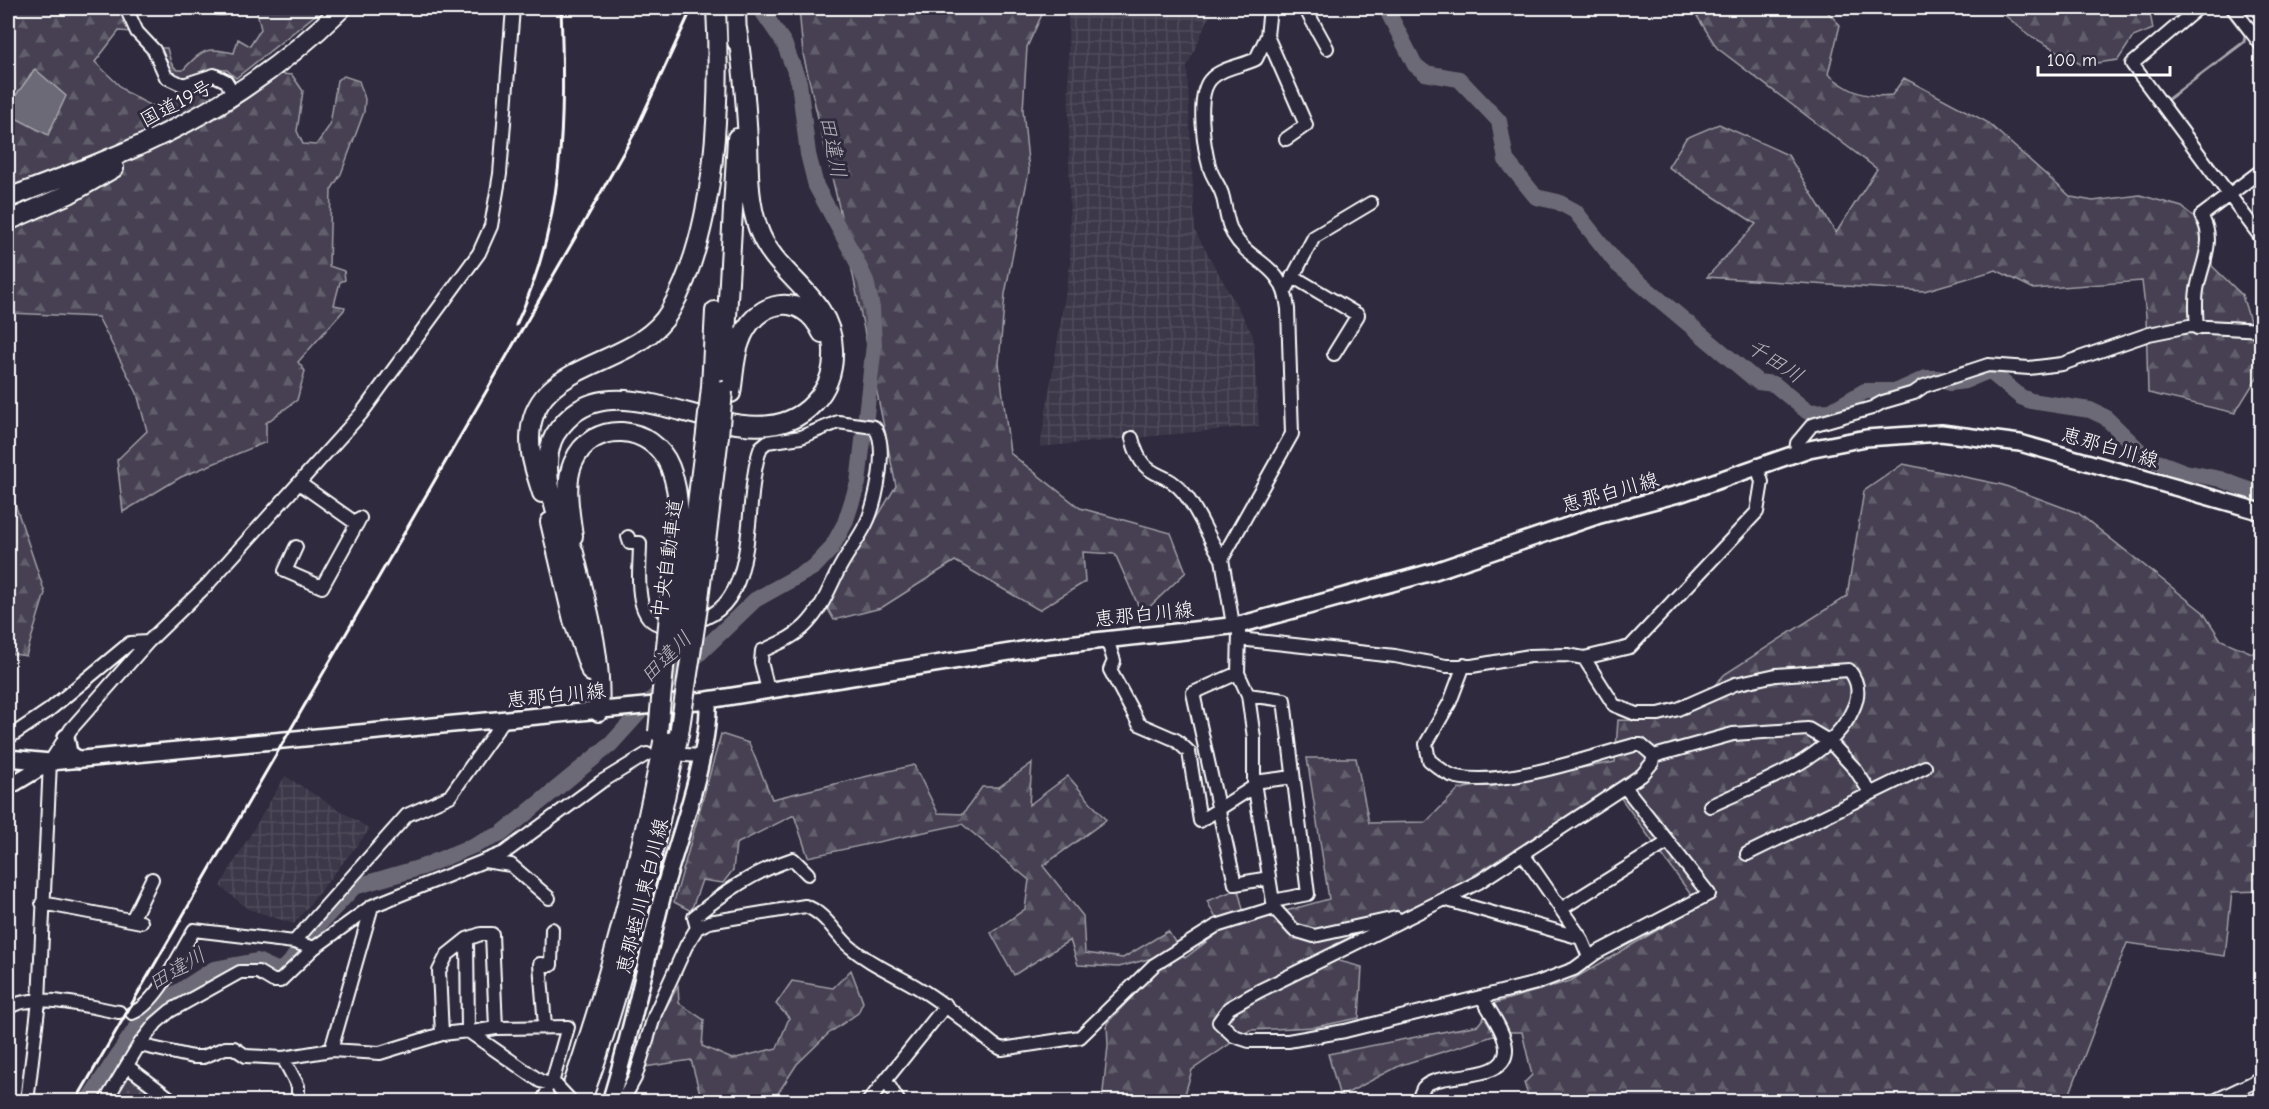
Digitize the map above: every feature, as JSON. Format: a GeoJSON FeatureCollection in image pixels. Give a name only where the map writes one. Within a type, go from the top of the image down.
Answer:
{"type":"FeatureCollection","features":[{"type":"Feature","properties":{"kind":"highway","name":"国道19号"},"geometry":{"type":"LineString","coordinates":[[8,193],[102,158],[234,94],[285,54],[336,8]]}},
{"type":"Feature","properties":{"kind":"highway","name":"国道19号"},"geometry":{"type":"LineString","coordinates":[[8,198],[105,162],[171,133],[234,94],[304,44],[342,8]]}},
{"type":"Feature","properties":{"kind":"highway"},"geometry":{"type":"LineString","coordinates":[[573,549],[563,533],[548,479],[548,463],[553,438],[565,420],[577,411],[606,400],[623,398],[742,426],[767,424],[792,418],[808,410],[822,394],[831,375],[833,348],[828,320],[811,297],[777,264],[758,228],[750,198],[744,72],[716,8]]}},
{"type":"Feature","properties":{"kind":"highway","name":"中央自動車道"},"geometry":{"type":"LineString","coordinates":[[684,605],[706,550],[722,390],[737,132],[724,8]]}},
{"type":"Feature","properties":{"kind":"highway","name":"中央自動車道"},"geometry":{"type":"LineString","coordinates":[[726,29],[736,8]]}},
{"type":"Feature","properties":{"kind":"highway"},"geometry":{"type":"LineString","coordinates":[[599,712],[589,664],[573,620],[530,440],[541,401],[565,376],[636,344],[653,332],[671,310],[695,250],[711,174],[726,29]]}},
{"type":"Feature","properties":{"kind":"highway"},"geometry":{"type":"LineString","coordinates":[[8,185],[109,152],[178,119],[186,119]]}},
{"type":"Feature","properties":{"kind":"highway"},"geometry":{"type":"LineString","coordinates":[[8,221],[69,194],[167,139],[171,133]]}},
{"type":"Feature","properties":{"kind":"highway"},"geometry":{"type":"LineString","coordinates":[[535,468],[549,427],[576,400],[595,393],[627,391],[746,417],[763,417],[797,405],[812,393],[822,370],[825,343],[813,316],[789,304],[777,305],[756,317],[740,341],[722,390]]}},
{"type":"Feature","properties":{"kind":"highway"},"geometry":{"type":"LineString","coordinates":[[567,1101],[609,976],[638,864],[667,733],[684,605],[675,489],[666,458],[643,436],[623,431],[596,437],[577,455],[569,483],[573,549],[596,647],[601,687],[599,712]]}},
{"type":"Feature","properties":{"kind":"highway","name":"中央自動車道"},"geometry":{"type":"LineString","coordinates":[[581,1101],[613,1011],[632,944],[667,733],[684,605],[717,435]]}},
{"type":"Feature","properties":{"kind":"main road","name":"恵那白川線"},"geometry":{"type":"LineString","coordinates":[[8,787],[50,762],[657,706],[708,700],[1041,647],[1107,639],[1237,630],[1432,572],[1600,515],[1682,493],[1757,465],[1840,441],[1905,434],[1941,433],[1993,438],[2070,456],[2262,512]]}},
{"type":"Feature","properties":{"kind":"main road","name":"恵那蛭川東白川線"},"geometry":{"type":"LineString","coordinates":[[610,1101],[693,755],[708,724],[708,700]]}},
{"type":"Feature","properties":{"kind":"main road"},"geometry":{"type":"LineString","coordinates":[[66,737],[69,753],[79,760]]}},
{"type":"Feature","properties":{"kind":"main road"},"geometry":{"type":"LineString","coordinates":[[8,758],[50,762]]}},
{"type":"Feature","properties":{"kind":"main road"},"geometry":{"type":"LineString","coordinates":[[8,771],[8,779]]}},
{"type":"Feature","properties":{"kind":"street"},"geometry":{"type":"LineString","coordinates":[[126,8],[137,32],[154,50],[166,77],[183,85],[214,75],[226,81],[234,94]]}},
{"type":"Feature","properties":{"kind":"street"},"geometry":{"type":"LineString","coordinates":[[27,1101],[39,1000],[50,762],[66,737],[148,642],[207,585],[362,414],[485,240],[491,226],[500,174],[513,8]]}},
{"type":"Feature","properties":{"kind":"street"},"geometry":{"type":"LineString","coordinates":[[1270,8],[1268,36],[1256,59],[1218,73],[1209,81],[1203,99],[1202,120],[1210,170],[1220,188],[1233,234],[1267,266],[1286,290]]}},
{"type":"Feature","properties":{"kind":"street"},"geometry":{"type":"LineString","coordinates":[[1305,8],[1327,48]]}},
{"type":"Feature","properties":{"kind":"street"},"geometry":{"type":"LineString","coordinates":[[2198,8],[2132,64],[2262,239]]}},
{"type":"Feature","properties":{"kind":"street"},"geometry":{"type":"LineString","coordinates":[[2233,8],[2262,46]]}},
{"type":"Feature","properties":{"kind":"street"},"geometry":{"type":"LineString","coordinates":[[1268,36],[1306,125],[1287,139]]}},
{"type":"Feature","properties":{"kind":"street"},"geometry":{"type":"LineString","coordinates":[[2197,328],[2197,293],[2209,241],[2208,230],[2201,216],[2262,170]]}},
{"type":"Feature","properties":{"kind":"street"},"geometry":{"type":"LineString","coordinates":[[1222,559],[1292,434],[1286,290],[1314,237],[1371,203]]}},
{"type":"Feature","properties":{"kind":"street"},"geometry":{"type":"LineString","coordinates":[[1292,276],[1358,315],[1334,354]]}},
{"type":"Feature","properties":{"kind":"street"},"geometry":{"type":"LineString","coordinates":[[1796,453],[1797,443],[1812,426],[1872,408],[1949,377],[1988,365],[2029,368],[2062,364],[2149,334],[2189,326],[2262,330]]}},
{"type":"Feature","properties":{"kind":"street"},"geometry":{"type":"LineString","coordinates":[[628,537],[630,543],[639,543],[642,608],[653,624],[662,627],[708,620],[729,598],[740,580],[754,468],[761,447],[767,442],[801,437],[838,422],[874,427],[881,444],[875,498],[867,523],[839,569],[823,603],[807,624],[799,632],[760,654],[768,690]]}},
{"type":"Feature","properties":{"kind":"street"},"geometry":{"type":"LineString","coordinates":[[1132,438],[1137,455],[1148,470],[1183,492],[1222,559],[1237,630],[1238,673],[1248,695],[1254,738],[1254,784],[1273,905],[1294,930],[1314,936],[1406,916]]}},
{"type":"Feature","properties":{"kind":"street"},"geometry":{"type":"LineString","coordinates":[[1237,630],[1464,666],[1530,656],[1567,655],[1584,658],[1630,647],[1757,512],[1762,483],[1757,465]]}},
{"type":"Feature","properties":{"kind":"street"},"geometry":{"type":"LineString","coordinates":[[296,547],[285,570],[322,587],[359,521],[299,483]]}},
{"type":"Feature","properties":{"kind":"street"},"geometry":{"type":"LineString","coordinates":[[1107,639],[1114,661],[1110,670],[1139,724],[1176,740],[1189,752],[1200,821],[1219,811],[1254,784],[1293,777]]}},
{"type":"Feature","properties":{"kind":"street"},"geometry":{"type":"LineString","coordinates":[[8,738],[48,711],[130,643],[148,642]]}},
{"type":"Feature","properties":{"kind":"street"},"geometry":{"type":"LineString","coordinates":[[1584,658],[1614,705],[1636,714],[1659,714],[1678,709],[1735,684],[1776,675],[1850,670],[1856,677],[1857,700],[1847,724],[1830,742],[1808,758],[1710,806]]}},
{"type":"Feature","properties":{"kind":"street"},"geometry":{"type":"LineString","coordinates":[[1464,666],[1450,702],[1426,744],[1429,760],[1447,773],[1472,779],[1504,778],[1634,745],[1641,746],[1654,756]]}},
{"type":"Feature","properties":{"kind":"street"},"geometry":{"type":"LineString","coordinates":[[1238,673],[1193,693],[1235,884],[1269,878]]}},
{"type":"Feature","properties":{"kind":"street"},"geometry":{"type":"LineString","coordinates":[[622,1101],[635,1078],[655,1014],[697,928],[709,922],[805,906],[813,908],[842,939],[871,964],[919,988],[946,1005],[1002,1049],[1075,1038],[1085,1033],[1154,965],[1216,926],[1308,894],[1284,700],[1248,695]]}},
{"type":"Feature","properties":{"kind":"street"},"geometry":{"type":"LineString","coordinates":[[294,942],[407,815],[450,796],[503,721]]}},
{"type":"Feature","properties":{"kind":"street"},"geometry":{"type":"LineString","coordinates":[[1654,756],[1733,734],[1808,729],[1830,742],[1855,769],[1870,792]]}},
{"type":"Feature","properties":{"kind":"street"},"geometry":{"type":"LineString","coordinates":[[105,1101],[139,1045],[156,1023],[170,1011],[240,972],[258,972],[273,981],[280,981],[314,948],[372,906],[504,853],[601,782],[647,754]]}},
{"type":"Feature","properties":{"kind":"street"},"geometry":{"type":"LineString","coordinates":[[1625,787],[1709,894],[1589,957],[1574,969],[1556,978],[1345,1031],[1288,1041],[1249,1041],[1234,1036],[1219,1023],[1229,1008],[1259,991],[1406,916],[1447,900],[1523,854],[1642,775],[1652,763],[1654,756]]}},
{"type":"Feature","properties":{"kind":"street"},"geometry":{"type":"LineString","coordinates":[[1747,854],[1925,767]]}},
{"type":"Feature","properties":{"kind":"street"},"geometry":{"type":"LineString","coordinates":[[1561,909],[1668,842]]}},
{"type":"Feature","properties":{"kind":"street"},"geometry":{"type":"LineString","coordinates":[[1523,854],[1581,938],[1589,957]]}},
{"type":"Feature","properties":{"kind":"street"},"geometry":{"type":"LineString","coordinates":[[697,928],[694,917],[730,888],[759,872],[793,859],[808,874]]}},
{"type":"Feature","properties":{"kind":"street"},"geometry":{"type":"LineString","coordinates":[[483,861],[511,865],[549,897]]}},
{"type":"Feature","properties":{"kind":"street"},"geometry":{"type":"LineString","coordinates":[[42,903],[136,921],[152,879]]}},
{"type":"Feature","properties":{"kind":"street"},"geometry":{"type":"LineString","coordinates":[[1447,900],[1581,938]]}},
{"type":"Feature","properties":{"kind":"street"},"geometry":{"type":"LineString","coordinates":[[331,1050],[372,906]]}},
{"type":"Feature","properties":{"kind":"street"},"geometry":{"type":"LineString","coordinates":[[545,1026],[540,964],[551,965],[552,929]]}},
{"type":"Feature","properties":{"kind":"street"},"geometry":{"type":"LineString","coordinates":[[156,1023],[136,1012],[161,986],[194,930],[294,942],[314,948]]}},
{"type":"Feature","properties":{"kind":"street"},"geometry":{"type":"LineString","coordinates":[[442,1034],[439,970],[447,954],[467,939],[481,934],[492,934],[495,1028]]}},
{"type":"Feature","properties":{"kind":"street"},"geometry":{"type":"LineString","coordinates":[[467,939],[470,1031]]}},
{"type":"Feature","properties":{"kind":"street"},"geometry":{"type":"LineString","coordinates":[[1418,1101],[1424,1088],[1433,1082],[1487,1071],[1504,1058],[1506,1049],[1504,1041],[1482,997]]}},
{"type":"Feature","properties":{"kind":"street"},"geometry":{"type":"LineString","coordinates":[[8,1008],[18,1003],[39,1000],[119,1012]]}},
{"type":"Feature","properties":{"kind":"street"},"geometry":{"type":"LineString","coordinates":[[868,1101],[946,1005]]}},
{"type":"Feature","properties":{"kind":"street"},"geometry":{"type":"LineString","coordinates":[[139,1045],[193,1057],[203,1057],[225,1048],[234,1048],[246,1056],[284,1058],[331,1050],[380,1053],[442,1034],[495,1028],[568,1027],[554,1084],[542,1101]]}},
{"type":"Feature","properties":{"kind":"street"},"geometry":{"type":"LineString","coordinates":[[470,1031],[540,1081],[554,1084],[572,1101]]}},
{"type":"Feature","properties":{"kind":"street"},"geometry":{"type":"LineString","coordinates":[[284,1058],[298,1086],[298,1101]]}},
{"type":"Feature","properties":{"kind":"street"},"geometry":{"type":"LineString","coordinates":[[127,1066],[175,1101]]}},
{"type":"Feature","properties":{"kind":"street"},"geometry":{"type":"LineString","coordinates":[[2212,1101],[2262,1076]]}},
{"type":"Feature","properties":{"kind":"street"},"geometry":{"type":"LineString","coordinates":[[886,1081],[899,1101]]}},
{"type":"Feature","properties":{"kind":"shaded area"},"geometry":{"type":"Polygon","coordinates":[[[1068,8],[1213,8],[1187,67],[1195,231],[1253,335],[1259,426],[1040,447],[1070,265],[1068,8]]]}},
{"type":"Feature","properties":{"kind":"shaded area"},"geometry":{"type":"Polygon","coordinates":[[[35,69],[66,96],[48,135],[10,115],[8,106],[35,69]]]}},
{"type":"Feature","properties":{"kind":"shaded area"},"geometry":{"type":"Polygon","coordinates":[[[285,776],[370,829],[294,924],[248,909],[220,886],[285,776]]]}},
{"type":"Feature","properties":{"kind":"green space"},"geometry":{"type":"Polygon","coordinates":[[[8,8],[124,8],[132,32],[119,31],[95,62],[126,92],[151,106],[207,85],[220,117],[281,74],[292,75],[303,91],[297,131],[303,144],[316,145],[330,125],[337,80],[344,76],[359,81],[365,99],[364,112],[341,174],[331,190],[329,266],[344,271],[345,280],[340,282],[334,305],[345,307],[298,362],[305,371],[297,400],[266,423],[266,442],[181,477],[123,512],[117,460],[147,431],[137,393],[98,317],[10,313],[8,318],[8,8]]]}},
{"type":"Feature","properties":{"kind":"green space"},"geometry":{"type":"Polygon","coordinates":[[[256,8],[324,8],[236,78],[227,70],[208,70],[189,80],[169,73],[158,48],[167,48],[171,63],[177,70],[183,70],[205,51],[217,50],[234,53],[238,39],[250,46],[261,29],[256,8]]]}},
{"type":"Feature","properties":{"kind":"green space"},"geometry":{"type":"Polygon","coordinates":[[[799,8],[1045,8],[1027,47],[1023,110],[1029,171],[1005,294],[999,363],[1010,453],[1080,508],[1171,533],[1186,572],[1142,614],[1115,554],[1083,552],[1085,582],[1039,610],[955,561],[881,608],[834,620],[825,604],[896,486],[839,207],[803,54],[799,8]]]}},
{"type":"Feature","properties":{"kind":"green space"},"geometry":{"type":"Polygon","coordinates":[[[1692,8],[1824,8],[1840,25],[1828,74],[1850,89],[1873,96],[1892,95],[1904,78],[1987,122],[2071,197],[2093,201],[2140,195],[2182,207],[2213,233],[2212,266],[2242,295],[2261,357],[2261,371],[2235,413],[2148,393],[2146,316],[2142,281],[2034,289],[1996,270],[1924,291],[1707,277],[1756,224],[1668,167],[1686,138],[1719,124],[1788,155],[1836,233],[1877,169],[1717,48],[1692,8]]]}},
{"type":"Feature","properties":{"kind":"green space"},"geometry":{"type":"Polygon","coordinates":[[[1996,8],[2149,8],[2153,29],[2133,37],[2118,60],[2082,65],[2029,35],[1996,8]]]}},
{"type":"Feature","properties":{"kind":"green space"},"geometry":{"type":"Polygon","coordinates":[[[1903,464],[2003,485],[2078,513],[2203,612],[2221,640],[2252,653],[2261,650],[2261,891],[2232,892],[2225,956],[2127,943],[2067,1101],[1530,1101],[1524,1083],[1532,1075],[1522,1032],[1506,1032],[1401,1065],[1340,1097],[1328,1054],[1478,1025],[1495,1003],[1570,981],[1699,906],[1613,787],[1454,888],[1334,945],[1339,961],[1362,967],[1359,1018],[1315,1027],[1250,1030],[1192,1070],[1183,1101],[1102,1101],[1108,1046],[1107,1023],[1155,973],[1156,957],[1119,967],[1078,965],[1070,940],[1014,975],[991,933],[1025,909],[1029,880],[962,824],[808,857],[794,815],[736,844],[733,870],[723,883],[702,880],[691,911],[674,902],[721,734],[749,743],[772,799],[914,765],[938,813],[963,814],[982,787],[999,787],[1032,763],[1029,805],[1068,776],[1106,820],[1043,866],[1083,916],[1085,953],[1123,958],[1168,931],[1185,958],[1222,930],[1207,901],[1238,889],[1246,922],[1329,899],[1307,758],[1356,758],[1369,823],[1426,822],[1459,789],[1615,762],[1618,720],[1651,721],[1688,713],[1725,674],[1847,596],[1864,491],[1903,464]]]}},
{"type":"Feature","properties":{"kind":"green space"},"geometry":{"type":"Polygon","coordinates":[[[8,483],[45,593],[26,656],[8,653],[8,483]]]}},
{"type":"Feature","properties":{"kind":"green space"},"geometry":{"type":"Polygon","coordinates":[[[851,970],[863,1002],[858,1013],[828,1034],[797,1064],[773,1101],[702,1101],[691,1060],[644,1067],[662,1015],[678,986],[679,1003],[704,1020],[702,1046],[732,1059],[777,1048],[789,1018],[776,1004],[792,981],[833,988],[851,970]]]}},
{"type":"Feature","properties":{"kind":"green space"},"geometry":{"type":"Polygon","coordinates":[[[127,1071],[171,1102],[109,1102],[127,1071]]]}},
{"type":"Feature","properties":{"kind":"waterway","name":"田違川"},"geometry":{"type":"LineString","coordinates":[[87,1102],[134,1031],[155,1007],[214,969],[257,961],[279,971],[290,963],[308,936],[354,887],[422,867],[501,834],[611,744],[650,701],[755,600],[814,567],[831,549],[845,523],[858,483],[874,345],[872,308],[866,281],[816,186],[808,154],[799,82],[784,43],[760,8]]}},
{"type":"Feature","properties":{"kind":"waterway","name":"千田川"},"geometry":{"type":"LineString","coordinates":[[1386,8],[1415,65],[1425,73],[1459,79],[1499,121],[1506,160],[1536,197],[1558,202],[1575,211],[1617,264],[1758,382],[1774,384],[1808,412],[1831,411],[1865,391],[1897,391],[1926,378],[1938,378],[1950,383],[1965,381],[1986,372],[1993,374],[2021,397],[2031,401],[2090,410],[2105,417],[2143,454],[2153,460],[2185,472],[2220,479],[2262,495]]}},
{"type":"Feature","properties":{"kind":"waterway"},"geometry":{"type":"LineString","coordinates":[[2224,8],[2245,35],[2244,42],[2167,100],[2231,187]]}},
{"type":"Feature","properties":{"kind":"waterway"},"geometry":{"type":"LineString","coordinates":[[2235,192],[2262,228]]}},
{"type":"Feature","properties":{"kind":"railway"},"geometry":{"type":"LineString","coordinates":[[516,325],[532,286],[553,208],[563,90],[561,8]]}},
{"type":"Feature","properties":{"kind":"railway"},"geometry":{"type":"LineString","coordinates":[[75,1102],[590,212],[635,132],[692,8]]}}]}
